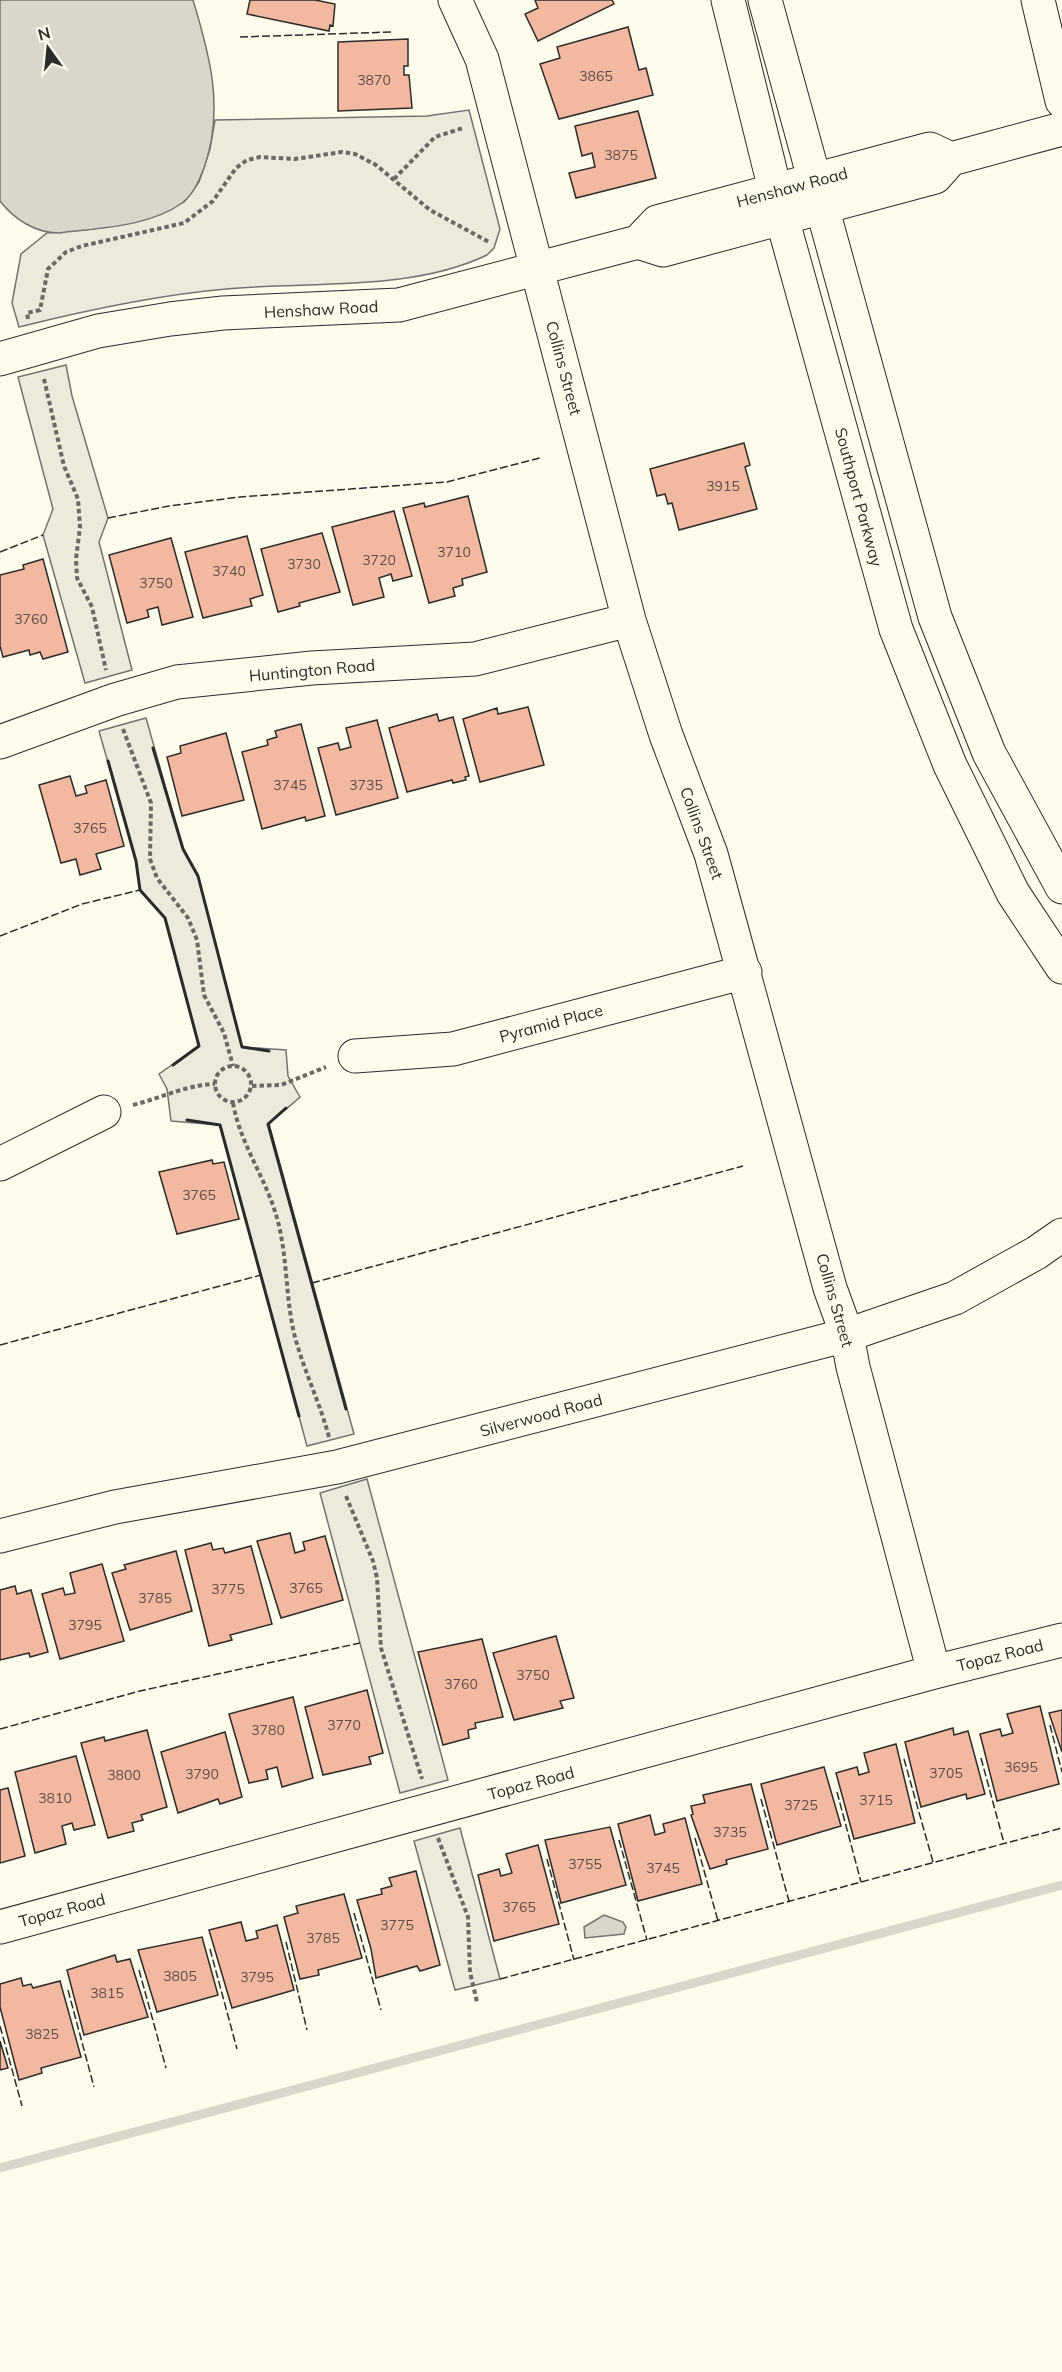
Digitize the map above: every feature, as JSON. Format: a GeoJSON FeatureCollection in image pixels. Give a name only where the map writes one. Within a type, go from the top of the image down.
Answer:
{"type":"FeatureCollection","features":[{"type":"Feature","properties":{"kind":"street","name":"Collins Street"},"geometry":{"type":"LineString","coordinates":[[455,0],[482,59],[629,620],[666,735],[711,854],[745,972],[830,1288],[848,1335],[853,1367],[934,1672]]}},
{"type":"Feature","properties":{"kind":"street","name":"Southport Parkway"},"geometry":{"type":"LineString","coordinates":[[728,0],[779,205],[896,629],[950,765],[1008,883],[1062,966]]}},
{"type":"Feature","properties":{"kind":"street"},"geometry":{"type":"LineString","coordinates":[[765,0],[935,617],[989,753],[1062,887]]}},
{"type":"Feature","properties":{"kind":"street"},"geometry":{"type":"LineString","coordinates":[[1038,0],[1062,100]]}},
{"type":"Feature","properties":{"kind":"street","name":"Henshaw Road"},"geometry":{"type":"LineString","coordinates":[[0,358],[98,331],[170,319],[223,313],[399,305],[638,242],[657,222],[779,205],[820,194],[936,177],[951,159],[1062,129]]}},
{"type":"Feature","properties":{"kind":"street","name":"Huntington Road"},"geometry":{"type":"LineString","coordinates":[[0,742],[115,700],[177,682],[312,668],[475,659],[629,620]]}},
{"type":"Feature","properties":{"kind":"street","name":"Pyramid Place"},"geometry":{"type":"LineString","coordinates":[[355,1056],[453,1049],[745,972]]}},
{"type":"Feature","properties":{"kind":"street"},"geometry":{"type":"LineString","coordinates":[[0,1164],[104,1112]]}},
{"type":"Feature","properties":{"kind":"street","name":"Silverwood Road"},"geometry":{"type":"LineString","coordinates":[[0,1536],[116,1507],[337,1467],[848,1335],[955,1298],[1036,1253],[1062,1235]]}},
{"type":"Feature","properties":{"kind":"street","name":"Topaz Road"},"geometry":{"type":"LineString","coordinates":[[0,1927],[934,1672],[1062,1640]]}},
{"type":"Feature","properties":{"kind":"path"},"geometry":{"type":"LineString","coordinates":[[394,179],[435,137],[463,128]]}},
{"type":"Feature","properties":{"kind":"path"},"geometry":{"type":"LineString","coordinates":[[30,326],[27,313],[40,310],[48,269],[60,257],[82,246],[184,224],[213,201],[236,168],[247,160],[260,157],[295,159],[342,152],[355,154],[376,165],[430,210],[489,242]]}},
{"type":"Feature","properties":{"kind":"path"},"geometry":{"type":"LineString","coordinates":[[252,1086],[281,1085],[355,1056]]}},
{"type":"Feature","properties":{"kind":"path"},"geometry":{"type":"LineString","coordinates":[[233,1065],[249,1073],[252,1086],[244,1099],[233,1103],[221,1098],[215,1084],[221,1070],[233,1065]]}},
{"type":"Feature","properties":{"kind":"path"},"geometry":{"type":"LineString","coordinates":[[104,1112],[168,1096],[193,1085],[215,1084]]}},
{"type":"Feature","properties":{"kind":"path"},"geometry":{"type":"LineString","coordinates":[[233,1103],[242,1138],[270,1197],[277,1219],[284,1253],[288,1306],[296,1339],[312,1381],[350,1510],[373,1561],[377,1578],[379,1637],[386,1670],[408,1730],[443,1855],[468,1917],[470,1972],[477,2002]]}},
{"type":"Feature","properties":{"kind":"shaded area"},"geometry":{"type":"Polygon","coordinates":[[[0,0],[193,0],[209,62],[214,123],[205,165],[196,186],[182,203],[169,211],[139,222],[59,233],[33,228],[6,208],[0,201],[0,0]]]}},
{"type":"Feature","properties":{"kind":"shaded area"},"geometry":{"type":"Polygon","coordinates":[[[469,110],[500,229],[494,248],[487,255],[457,267],[425,275],[359,283],[258,287],[174,295],[19,327],[12,303],[21,254],[47,233],[93,229],[144,219],[184,202],[199,182],[210,149],[215,120],[427,116],[469,110]]]}},
{"type":"Feature","properties":{"kind":"shaded area"},"geometry":{"type":"Polygon","coordinates":[[[66,365],[72,396],[108,518],[99,542],[132,670],[85,683],[43,535],[53,509],[18,377],[66,365]]]}},
{"type":"Feature","properties":{"kind":"shaded area"},"geometry":{"type":"Polygon","coordinates":[[[146,718],[183,849],[198,876],[242,1047],[286,1050],[288,1076],[300,1097],[269,1124],[354,1434],[307,1446],[220,1125],[171,1121],[167,1089],[159,1074],[199,1046],[165,918],[140,890],[136,861],[99,731],[146,718]]]}},
{"type":"Feature","properties":{"kind":"shaded area"},"geometry":{"type":"Polygon","coordinates":[[[367,1479],[448,1780],[400,1793],[320,1493],[367,1479]]]}},
{"type":"Feature","properties":{"kind":"shaded area"},"geometry":{"type":"Polygon","coordinates":[[[460,1828],[500,1979],[455,1990],[414,1841],[460,1828]]]}},
{"type":"Feature","properties":{"kind":"shaded area"},"geometry":{"type":"Polygon","coordinates":[[[604,1915],[623,1922],[626,1927],[624,1934],[585,1938],[584,1927],[604,1915]]]}},
{"type":"Feature","properties":{"kind":"building"},"geometry":{"type":"Polygon","coordinates":[[[250,0],[315,0],[335,4],[333,26],[330,25],[329,31],[247,14],[250,0]]]}},
{"type":"Feature","properties":{"kind":"building"},"geometry":{"type":"Polygon","coordinates":[[[535,0],[612,0],[614,4],[538,41],[525,14],[538,8],[535,0]]]}},
{"type":"Feature","properties":{"kind":"building"},"geometry":{"type":"Polygon","coordinates":[[[628,27],[639,70],[646,68],[653,95],[559,119],[540,64],[560,58],[557,47],[628,27]]]}},
{"type":"Feature","properties":{"kind":"building"},"geometry":{"type":"Polygon","coordinates":[[[408,39],[408,66],[404,66],[404,75],[409,75],[412,108],[338,111],[338,42],[408,39]]]}},
{"type":"Feature","properties":{"kind":"building"},"geometry":{"type":"Polygon","coordinates":[[[638,111],[656,178],[576,198],[569,173],[595,167],[592,153],[582,156],[575,126],[638,111]]]}},
{"type":"Feature","properties":{"kind":"building"},"geometry":{"type":"Polygon","coordinates":[[[744,443],[750,465],[745,467],[757,509],[679,530],[672,503],[668,504],[665,494],[657,496],[650,469],[744,443]]]}},
{"type":"Feature","properties":{"kind":"building"},"geometry":{"type":"Polygon","coordinates":[[[468,496],[487,572],[462,579],[463,585],[453,588],[455,596],[429,603],[403,508],[424,503],[425,507],[468,496]]]}},
{"type":"Feature","properties":{"kind":"building"},"geometry":{"type":"Polygon","coordinates":[[[394,511],[412,576],[393,581],[391,574],[379,578],[384,597],[353,605],[332,527],[394,511]]]}},
{"type":"Feature","properties":{"kind":"building"},"geometry":{"type":"Polygon","coordinates":[[[322,533],[340,592],[299,603],[300,606],[278,612],[261,549],[322,533]]]}},
{"type":"Feature","properties":{"kind":"building"},"geometry":{"type":"Polygon","coordinates":[[[247,536],[263,595],[250,599],[252,606],[203,618],[185,552],[247,536]]]}},
{"type":"Feature","properties":{"kind":"building"},"geometry":{"type":"Polygon","coordinates":[[[171,538],[193,617],[162,625],[158,607],[147,610],[149,617],[127,623],[109,555],[171,538]]]}},
{"type":"Feature","properties":{"kind":"building"},"geometry":{"type":"Polygon","coordinates":[[[43,559],[68,652],[43,659],[40,652],[30,655],[29,650],[3,657],[0,646],[0,575],[24,569],[23,565],[43,559]]]}},
{"type":"Feature","properties":{"kind":"building"},"geometry":{"type":"Polygon","coordinates":[[[528,707],[544,765],[480,782],[463,719],[497,708],[498,714],[528,707]]]}},
{"type":"Feature","properties":{"kind":"building"},"geometry":{"type":"Polygon","coordinates":[[[437,714],[439,721],[453,717],[469,776],[465,777],[466,780],[453,783],[452,780],[407,792],[389,728],[437,714]]]}},
{"type":"Feature","properties":{"kind":"building"},"geometry":{"type":"Polygon","coordinates":[[[377,720],[398,798],[336,815],[318,748],[338,743],[340,750],[351,747],[346,728],[377,720]]]}},
{"type":"Feature","properties":{"kind":"building"},"geometry":{"type":"Polygon","coordinates":[[[301,724],[325,816],[306,821],[305,817],[262,829],[242,752],[268,745],[267,740],[277,737],[275,731],[301,724]]]}},
{"type":"Feature","properties":{"kind":"building"},"geometry":{"type":"Polygon","coordinates":[[[226,733],[244,800],[182,816],[167,757],[181,753],[180,746],[226,733]]]}},
{"type":"Feature","properties":{"kind":"building"},"geometry":{"type":"Polygon","coordinates":[[[70,776],[76,796],[87,793],[85,786],[106,780],[124,846],[96,854],[101,869],[80,875],[76,859],[61,863],[39,785],[70,776]]]}},
{"type":"Feature","properties":{"kind":"building"},"geometry":{"type":"Polygon","coordinates":[[[212,1160],[213,1164],[224,1162],[239,1219],[177,1234],[159,1172],[212,1160]]]}},
{"type":"Feature","properties":{"kind":"building"},"geometry":{"type":"Polygon","coordinates":[[[290,1533],[295,1553],[305,1550],[303,1542],[325,1536],[343,1600],[281,1618],[257,1541],[290,1533]]]}},
{"type":"Feature","properties":{"kind":"building"},"geometry":{"type":"Polygon","coordinates":[[[211,1543],[213,1550],[223,1548],[225,1553],[251,1546],[272,1624],[230,1635],[232,1640],[209,1646],[185,1550],[211,1543]]]}},
{"type":"Feature","properties":{"kind":"building"},"geometry":{"type":"Polygon","coordinates":[[[176,1551],[192,1611],[130,1630],[112,1573],[126,1569],[124,1565],[176,1551]]]}},
{"type":"Feature","properties":{"kind":"building"},"geometry":{"type":"Polygon","coordinates":[[[102,1564],[124,1641],[60,1659],[42,1594],[63,1588],[65,1595],[75,1593],[70,1573],[102,1564]]]}},
{"type":"Feature","properties":{"kind":"building"},"geometry":{"type":"Polygon","coordinates":[[[15,1586],[17,1594],[31,1590],[48,1652],[30,1657],[29,1653],[0,1660],[0,1590],[15,1586]]]}},
{"type":"Feature","properties":{"kind":"building"},"geometry":{"type":"Polygon","coordinates":[[[556,1636],[574,1698],[560,1701],[563,1708],[514,1720],[493,1653],[556,1636]]]}},
{"type":"Feature","properties":{"kind":"building"},"geometry":{"type":"Polygon","coordinates":[[[482,1639],[503,1717],[475,1723],[476,1728],[468,1730],[469,1738],[443,1745],[418,1652],[482,1639]]]}},
{"type":"Feature","properties":{"kind":"building"},"geometry":{"type":"Polygon","coordinates":[[[367,1690],[383,1753],[369,1757],[371,1764],[323,1775],[305,1707],[367,1690]]]}},
{"type":"Feature","properties":{"kind":"building"},"geometry":{"type":"Polygon","coordinates":[[[293,1697],[313,1778],[282,1787],[277,1767],[266,1770],[268,1779],[249,1783],[229,1714],[293,1697]]]}},
{"type":"Feature","properties":{"kind":"building"},"geometry":{"type":"Polygon","coordinates":[[[1040,1706],[1059,1784],[997,1801],[980,1734],[1000,1729],[1002,1736],[1013,1733],[1007,1714],[1040,1706]]]}},
{"type":"Feature","properties":{"kind":"building"},"geometry":{"type":"Polygon","coordinates":[[[1062,1710],[1062,1752],[1049,1713],[1062,1710]]]}},
{"type":"Feature","properties":{"kind":"building"},"geometry":{"type":"Polygon","coordinates":[[[953,1728],[954,1735],[968,1731],[985,1794],[967,1799],[966,1794],[921,1807],[905,1742],[953,1728]]]}},
{"type":"Feature","properties":{"kind":"building"},"geometry":{"type":"Polygon","coordinates":[[[147,1730],[167,1807],[141,1815],[143,1820],[132,1823],[134,1831],[108,1838],[81,1743],[104,1737],[105,1741],[147,1730]]]}},
{"type":"Feature","properties":{"kind":"building"},"geometry":{"type":"Polygon","coordinates":[[[225,1732],[242,1797],[220,1804],[218,1799],[178,1813],[161,1752],[225,1732]]]}},
{"type":"Feature","properties":{"kind":"building"},"geometry":{"type":"Polygon","coordinates":[[[896,1744],[915,1823],[854,1839],[836,1773],[857,1767],[859,1775],[869,1772],[864,1753],[896,1744]]]}},
{"type":"Feature","properties":{"kind":"building"},"geometry":{"type":"Polygon","coordinates":[[[76,1756],[95,1825],[74,1830],[72,1823],[62,1826],[66,1844],[35,1853],[15,1772],[76,1756]]]}},
{"type":"Feature","properties":{"kind":"building"},"geometry":{"type":"Polygon","coordinates":[[[824,1767],[841,1826],[777,1845],[761,1784],[824,1767]]]}},
{"type":"Feature","properties":{"kind":"building"},"geometry":{"type":"Polygon","coordinates":[[[751,1784],[768,1849],[726,1860],[727,1864],[710,1869],[691,1815],[693,1814],[691,1806],[705,1803],[703,1795],[751,1784]]]}},
{"type":"Feature","properties":{"kind":"building"},"geometry":{"type":"Polygon","coordinates":[[[8,1788],[25,1856],[0,1863],[0,1790],[8,1788]]]}},
{"type":"Feature","properties":{"kind":"building"},"geometry":{"type":"Polygon","coordinates":[[[650,1815],[655,1835],[665,1832],[663,1824],[685,1818],[702,1884],[638,1901],[618,1824],[650,1815]]]}},
{"type":"Feature","properties":{"kind":"building"},"geometry":{"type":"Polygon","coordinates":[[[610,1827],[626,1885],[561,1903],[545,1840],[610,1827]]]}},
{"type":"Feature","properties":{"kind":"building"},"geometry":{"type":"Polygon","coordinates":[[[538,1845],[559,1924],[494,1941],[478,1875],[499,1869],[501,1876],[512,1873],[506,1854],[538,1845]]]}},
{"type":"Feature","properties":{"kind":"building"},"geometry":{"type":"Polygon","coordinates":[[[416,1871],[440,1965],[420,1971],[417,1966],[376,1978],[371,1949],[357,1900],[382,1894],[381,1889],[392,1886],[389,1878],[416,1871]]]}},
{"type":"Feature","properties":{"kind":"building"},"geometry":{"type":"Polygon","coordinates":[[[344,1894],[362,1958],[318,1970],[319,1975],[300,1979],[284,1917],[298,1913],[296,1906],[344,1894]]]}},
{"type":"Feature","properties":{"kind":"building"},"geometry":{"type":"Polygon","coordinates":[[[241,1922],[246,1941],[258,1938],[256,1931],[277,1925],[294,1990],[232,2008],[209,1930],[241,1922]]]}},
{"type":"Feature","properties":{"kind":"building"},"geometry":{"type":"Polygon","coordinates":[[[202,1937],[218,1995],[157,2012],[138,1950],[202,1937]]]}},
{"type":"Feature","properties":{"kind":"building"},"geometry":{"type":"Polygon","coordinates":[[[115,1955],[117,1962],[130,1959],[148,2017],[84,2035],[67,1970],[115,1955]]]}},
{"type":"Feature","properties":{"kind":"building"},"geometry":{"type":"Polygon","coordinates":[[[21,1978],[23,1986],[31,1984],[33,1988],[60,1981],[81,2057],[41,2068],[42,2073],[19,2080],[0,2007],[0,1984],[21,1978]]]}},
{"type":"Feature","properties":{"kind":"building"},"geometry":{"type":"Polygon","coordinates":[[[0,2041],[8,2068],[0,2070],[0,2041]]]}},
{"type":"Feature","properties":{"kind":"waterway"},"geometry":{"type":"LineString","coordinates":[[0,2168],[1062,1885]]}},
{"type":"Feature","properties":{"kind":"fence"},"geometry":{"type":"LineString","coordinates":[[240,37],[391,32]]}},
{"type":"Feature","properties":{"kind":"fence"},"geometry":{"type":"LineString","coordinates":[[108,518],[169,506],[240,497],[447,482],[540,458]]}},
{"type":"Feature","properties":{"kind":"fence"},"geometry":{"type":"LineString","coordinates":[[0,552],[43,535]]}},
{"type":"Feature","properties":{"kind":"fence"},"geometry":{"type":"LineString","coordinates":[[0,936],[82,904],[140,890]]}},
{"type":"Feature","properties":{"kind":"fence"},"geometry":{"type":"LineString","coordinates":[[312,1283],[743,1166]]}},
{"type":"Feature","properties":{"kind":"fence"},"geometry":{"type":"LineString","coordinates":[[0,1345],[261,1275]]}},
{"type":"Feature","properties":{"kind":"fence"},"geometry":{"type":"LineString","coordinates":[[0,1729],[140,1691],[360,1643]]}},
{"type":"Feature","properties":{"kind":"fence"},"geometry":{"type":"LineString","coordinates":[[1050,1725],[1062,1772]]}},
{"type":"Feature","properties":{"kind":"fence"},"geometry":{"type":"LineString","coordinates":[[981,1758],[1004,1843]]}},
{"type":"Feature","properties":{"kind":"fence"},"geometry":{"type":"LineString","coordinates":[[904,1759],[933,1862]]}},
{"type":"Feature","properties":{"kind":"fence"},"geometry":{"type":"LineString","coordinates":[[837,1792],[861,1882]]}},
{"type":"Feature","properties":{"kind":"fence"},"geometry":{"type":"LineString","coordinates":[[761,1799],[789,1901]]}},
{"type":"Feature","properties":{"kind":"fence"},"geometry":{"type":"LineString","coordinates":[[500,1979],[1062,1828]]}},
{"type":"Feature","properties":{"kind":"fence"},"geometry":{"type":"LineString","coordinates":[[695,1838],[718,1921]]}},
{"type":"Feature","properties":{"kind":"fence"},"geometry":{"type":"LineString","coordinates":[[619,1840],[647,1940]]}},
{"type":"Feature","properties":{"kind":"fence"},"geometry":{"type":"LineString","coordinates":[[547,1859],[574,1960]]}},
{"type":"Feature","properties":{"kind":"fence"},"geometry":{"type":"LineString","coordinates":[[354,1913],[381,2010]]}},
{"type":"Feature","properties":{"kind":"fence"},"geometry":{"type":"LineString","coordinates":[[286,1942],[307,2030]]}},
{"type":"Feature","properties":{"kind":"fence"},"geometry":{"type":"LineString","coordinates":[[210,1949],[237,2049]]}},
{"type":"Feature","properties":{"kind":"fence"},"geometry":{"type":"LineString","coordinates":[[139,1970],[166,2068]]}},
{"type":"Feature","properties":{"kind":"fence"},"geometry":{"type":"LineString","coordinates":[[68,1990],[94,2087]]}},
{"type":"Feature","properties":{"kind":"fence"},"geometry":{"type":"LineString","coordinates":[[0,2026],[22,2106]]}},
{"type":"Feature","properties":{"kind":"wall"},"geometry":{"type":"LineString","coordinates":[[153,748],[183,849],[198,876],[242,1047],[269,1051]]}},
{"type":"Feature","properties":{"kind":"wall"},"geometry":{"type":"LineString","coordinates":[[108,761],[136,861],[140,890],[165,918],[199,1046],[173,1065]]}},
{"type":"Feature","properties":{"kind":"wall"},"geometry":{"type":"LineString","coordinates":[[286,1108],[268,1124],[346,1409]]}},
{"type":"Feature","properties":{"kind":"wall"},"geometry":{"type":"LineString","coordinates":[[187,1120],[220,1125],[299,1416]]}}]}
